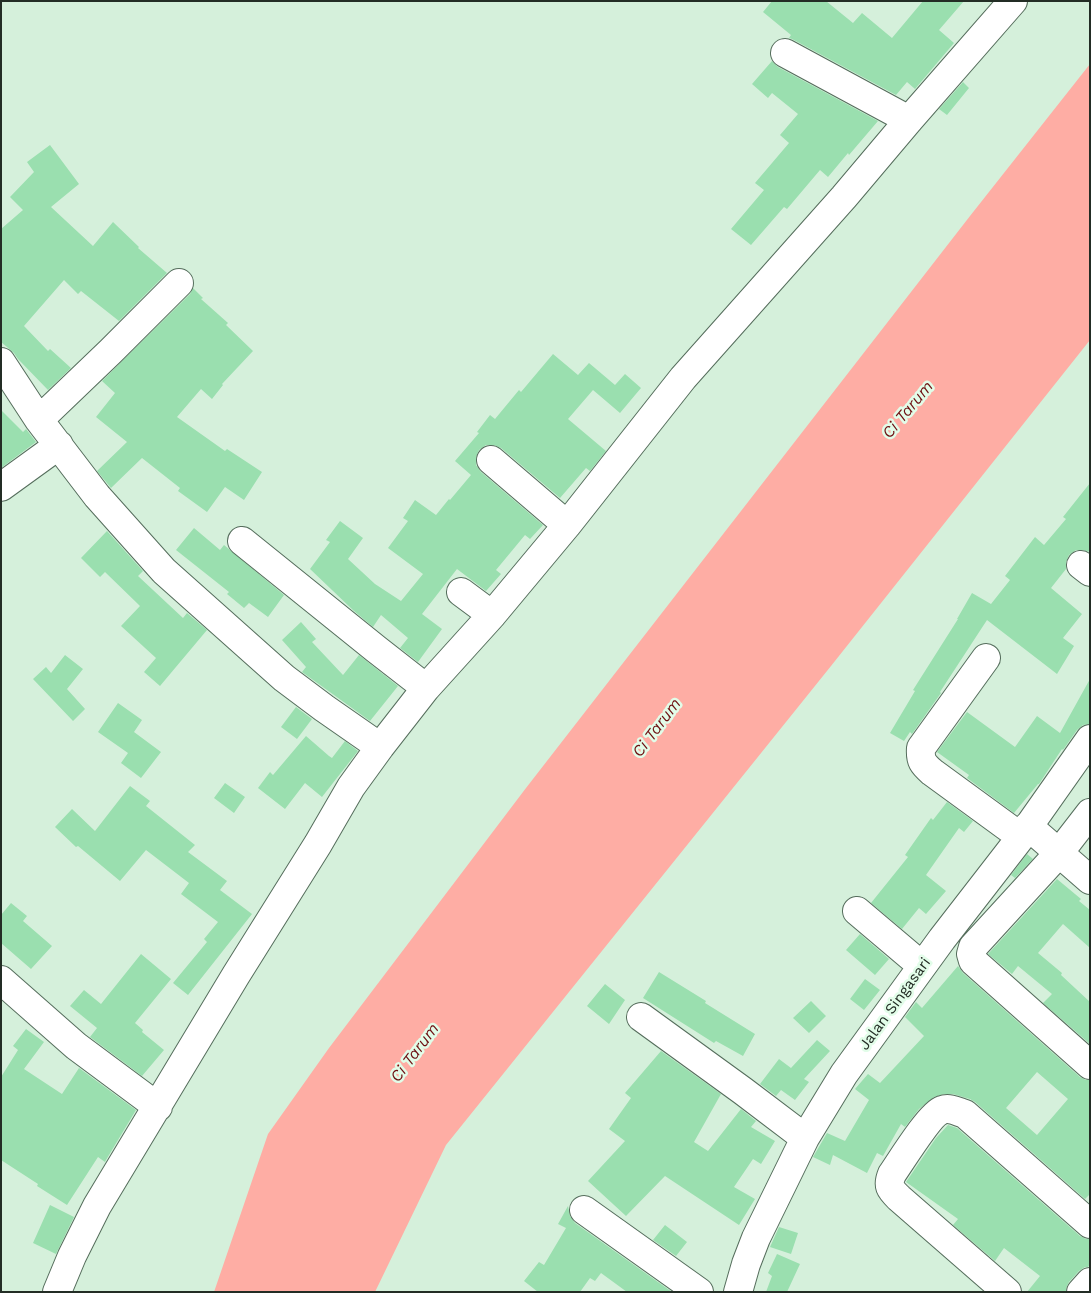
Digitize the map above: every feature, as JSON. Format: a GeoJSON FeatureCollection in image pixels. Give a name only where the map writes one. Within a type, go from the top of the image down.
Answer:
{"type":"FeatureCollection","features":[{"type":"Feature","properties":{"kind":"street"},"geometry":{"type":"LineString","coordinates":[[57,1292],[72,1256],[97,1206],[351,787],[380,747],[426,688],[492,615],[567,525],[683,378],[844,198],[1005,4]]}},
{"type":"Feature","properties":{"kind":"street"},"geometry":{"type":"LineString","coordinates":[[785,53],[909,120]]}},
{"type":"Feature","properties":{"kind":"street"},"geometry":{"type":"LineString","coordinates":[[39,420],[179,283]]}},
{"type":"Feature","properties":{"kind":"street"},"geometry":{"type":"LineString","coordinates":[[1,362],[39,420],[97,496],[164,571],[284,678],[380,747]]}},
{"type":"Feature","properties":{"kind":"street"},"geometry":{"type":"LineString","coordinates":[[1,486],[59,445]]}},
{"type":"Feature","properties":{"kind":"street"},"geometry":{"type":"LineString","coordinates":[[491,460],[567,525]]}},
{"type":"Feature","properties":{"kind":"street"},"geometry":{"type":"LineString","coordinates":[[242,541],[376,650],[426,688]]}},
{"type":"Feature","properties":{"kind":"street"},"geometry":{"type":"LineString","coordinates":[[460,592],[492,615]]}},
{"type":"Feature","properties":{"kind":"street"},"geometry":{"type":"LineString","coordinates":[[986,658],[921,748],[920,758],[932,772],[1058,853],[1090,880]]}},
{"type":"Feature","properties":{"kind":"street","name":"Jalan Singasari"},"geometry":{"type":"LineString","coordinates":[[738,1292],[756,1238],[805,1138],[844,1074],[922,966],[1025,831],[1090,739]]}},
{"type":"Feature","properties":{"kind":"street"},"geometry":{"type":"LineString","coordinates":[[1090,813],[1058,853],[972,947],[971,954],[974,961],[1090,1064]]}},
{"type":"Feature","properties":{"kind":"street"},"geometry":{"type":"LineString","coordinates":[[857,911],[922,966]]}},
{"type":"Feature","properties":{"kind":"street"},"geometry":{"type":"LineString","coordinates":[[1,980],[76,1046],[158,1107]]}},
{"type":"Feature","properties":{"kind":"street"},"geometry":{"type":"LineString","coordinates":[[641,1017],[805,1138]]}},
{"type":"Feature","properties":{"kind":"street"},"geometry":{"type":"LineString","coordinates":[[1007,1292],[891,1190],[889,1182],[892,1174],[932,1117],[943,1109],[951,1109],[965,1114],[1090,1224]]}},
{"type":"Feature","properties":{"kind":"street"},"geometry":{"type":"LineString","coordinates":[[584,1210],[699,1292]]}},
{"type":"Feature","properties":{"kind":"street"},"geometry":{"type":"LineString","coordinates":[[1082,1292],[1090,1282]]}},
{"type":"Feature","properties":{"kind":"water","name":"Ci Tarum"},"geometry":{"type":"Polygon","coordinates":[[[1090,64],[1090,340],[446,1145],[375,1292],[214,1292],[268,1134],[329,1048],[526,788],[1090,64]]]}},
{"type":"Feature","properties":{"kind":"building"},"geometry":{"type":"Polygon","coordinates":[[[772,1],[826,1],[853,23],[862,13],[892,38],[923,1],[964,1],[939,30],[954,43],[915,89],[907,82],[896,95],[789,38],[791,35],[763,12],[772,1]]]}},
{"type":"Feature","properties":{"kind":"building"},"geometry":{"type":"Polygon","coordinates":[[[772,61],[778,67],[878,121],[828,177],[820,170],[787,209],[784,207],[751,245],[731,229],[764,190],[755,183],[789,143],[780,135],[798,114],[772,93],[768,98],[752,84],[772,61]]]}},
{"type":"Feature","properties":{"kind":"building"},"geometry":{"type":"Polygon","coordinates":[[[963,82],[969,88],[947,115],[939,109],[963,82]]]}},
{"type":"Feature","properties":{"kind":"building"},"geometry":{"type":"Polygon","coordinates":[[[50,145],[79,184],[51,207],[93,246],[113,222],[138,248],[167,273],[119,321],[81,291],[78,294],[64,280],[24,326],[48,351],[50,349],[71,368],[48,390],[14,353],[1,342],[1,229],[23,210],[10,197],[34,172],[27,162],[50,145]]]}},
{"type":"Feature","properties":{"kind":"building"},"geometry":{"type":"Polygon","coordinates":[[[193,288],[203,298],[201,299],[228,323],[226,325],[253,351],[222,384],[212,399],[201,389],[177,417],[225,451],[227,449],[262,472],[244,500],[225,487],[207,512],[178,491],[180,488],[142,458],[111,488],[97,471],[127,442],[96,417],[115,393],[102,381],[190,294],[193,288]]]}},
{"type":"Feature","properties":{"kind":"building"},"geometry":{"type":"Polygon","coordinates":[[[553,354],[578,375],[589,363],[615,385],[625,374],[641,388],[620,413],[593,390],[568,419],[606,451],[590,471],[586,468],[560,498],[501,448],[494,445],[486,445],[479,450],[476,457],[476,465],[481,472],[543,525],[530,539],[525,535],[496,570],[501,574],[486,591],[457,569],[422,614],[442,629],[418,662],[400,648],[408,638],[381,615],[373,627],[310,569],[330,542],[326,540],[340,521],[363,538],[348,559],[375,584],[401,601],[423,574],[388,548],[408,521],[403,518],[415,500],[436,515],[450,500],[471,475],[455,461],[479,433],[477,432],[490,415],[495,419],[553,354]]]}},
{"type":"Feature","properties":{"kind":"building"},"geometry":{"type":"Polygon","coordinates":[[[1,410],[23,432],[26,429],[36,442],[1,468],[1,410]]]}},
{"type":"Feature","properties":{"kind":"building"},"geometry":{"type":"Polygon","coordinates":[[[1090,483],[1090,552],[1076,550],[1069,555],[1066,569],[1051,588],[1082,614],[1063,638],[1074,646],[1057,674],[987,620],[941,693],[912,734],[910,732],[904,741],[890,733],[915,691],[913,690],[958,619],[972,593],[991,604],[1010,580],[1005,576],[1035,537],[1044,545],[1066,519],[1063,517],[1090,483]]]}},
{"type":"Feature","properties":{"kind":"building"},"geometry":{"type":"Polygon","coordinates":[[[194,528],[220,550],[224,545],[284,595],[268,617],[249,603],[244,608],[227,594],[229,592],[176,550],[194,528]]]}},
{"type":"Feature","properties":{"kind":"building"},"geometry":{"type":"Polygon","coordinates":[[[107,531],[143,571],[138,576],[183,618],[187,613],[207,630],[160,686],[144,672],[156,658],[121,626],[140,606],[105,572],[100,577],[81,558],[107,531]]]}},
{"type":"Feature","properties":{"kind":"building"},"geometry":{"type":"Polygon","coordinates":[[[301,622],[316,639],[312,642],[343,675],[359,655],[398,686],[370,721],[302,672],[306,667],[282,640],[301,622]]]}},
{"type":"Feature","properties":{"kind":"building"},"geometry":{"type":"Polygon","coordinates":[[[65,655],[83,669],[67,689],[85,709],[73,721],[33,679],[46,667],[51,673],[65,655]]]}},
{"type":"Feature","properties":{"kind":"building"},"geometry":{"type":"Polygon","coordinates":[[[1090,679],[1090,724],[1083,725],[1077,730],[1039,784],[1014,813],[967,778],[969,775],[937,752],[967,712],[1015,747],[1037,716],[1060,733],[1090,679]]]}},
{"type":"Feature","properties":{"kind":"building"},"geometry":{"type":"Polygon","coordinates":[[[118,703],[142,720],[134,732],[161,752],[141,778],[121,763],[128,753],[98,732],[118,703]]]}},
{"type":"Feature","properties":{"kind":"building"},"geometry":{"type":"Polygon","coordinates":[[[296,707],[312,719],[297,739],[281,727],[296,707]]]}},
{"type":"Feature","properties":{"kind":"building"},"geometry":{"type":"Polygon","coordinates":[[[306,736],[332,758],[345,741],[358,751],[322,797],[305,783],[285,809],[258,788],[270,772],[273,775],[306,736]]]}},
{"type":"Feature","properties":{"kind":"building"},"geometry":{"type":"Polygon","coordinates":[[[225,783],[245,797],[234,813],[214,798],[225,783]]]}},
{"type":"Feature","properties":{"kind":"building"},"geometry":{"type":"Polygon","coordinates":[[[130,786],[150,801],[146,806],[195,845],[188,852],[227,881],[220,890],[252,914],[188,995],[173,983],[207,942],[204,939],[218,922],[181,894],[189,883],[146,850],[120,881],[78,846],[76,847],[55,827],[72,809],[95,831],[130,786]]]}},
{"type":"Feature","properties":{"kind":"building"},"geometry":{"type":"Polygon","coordinates":[[[947,802],[973,821],[964,832],[959,828],[926,875],[946,891],[926,914],[919,908],[902,929],[871,903],[908,857],[905,855],[931,818],[933,820],[947,802]]]}},
{"type":"Feature","properties":{"kind":"building"},"geometry":{"type":"Polygon","coordinates":[[[1027,854],[1033,859],[1015,878],[1011,875],[1027,854]]]}},
{"type":"Feature","properties":{"kind":"building"},"geometry":{"type":"Polygon","coordinates":[[[1057,879],[1081,899],[1079,901],[1090,910],[1090,948],[1063,924],[1038,953],[1062,973],[1061,975],[1090,1002],[1090,1044],[1043,1003],[1052,994],[1018,966],[1012,974],[988,954],[1057,879]]]}},
{"type":"Feature","properties":{"kind":"building"},"geometry":{"type":"Polygon","coordinates":[[[11,903],[27,916],[23,921],[52,946],[31,969],[1,943],[1,915],[11,903]]]}},
{"type":"Feature","properties":{"kind":"building"},"geometry":{"type":"Polygon","coordinates":[[[860,934],[889,959],[875,975],[846,950],[860,934]]]}},
{"type":"Feature","properties":{"kind":"building"},"geometry":{"type":"Polygon","coordinates":[[[141,954],[171,979],[135,1023],[143,1030],[142,1032],[164,1050],[142,1076],[90,1037],[97,1028],[70,1006],[84,990],[101,1004],[141,954]]]}},
{"type":"Feature","properties":{"kind":"building"},"geometry":{"type":"Polygon","coordinates":[[[958,966],[963,973],[1080,1077],[1090,1080],[1090,1194],[1085,1199],[975,1102],[953,1094],[934,1097],[919,1109],[905,1127],[901,1124],[883,1156],[877,1153],[867,1173],[833,1155],[830,1165],[813,1157],[827,1133],[845,1141],[869,1100],[855,1089],[868,1074],[880,1083],[924,1036],[905,1017],[916,1002],[922,1008],[958,966]],[[1037,1072],[1006,1108],[1037,1135],[1068,1099],[1037,1072]]]}},
{"type":"Feature","properties":{"kind":"building"},"geometry":{"type":"Polygon","coordinates":[[[659,972],[755,1034],[743,1056],[716,1041],[714,1043],[643,998],[659,972]]]}},
{"type":"Feature","properties":{"kind":"building"},"geometry":{"type":"Polygon","coordinates":[[[865,979],[880,990],[864,1010],[850,999],[865,979]]]}},
{"type":"Feature","properties":{"kind":"building"},"geometry":{"type":"Polygon","coordinates":[[[605,984],[625,1000],[609,1024],[587,1006],[605,984]]]}},
{"type":"Feature","properties":{"kind":"building"},"geometry":{"type":"Polygon","coordinates":[[[811,1001],[826,1016],[809,1033],[793,1018],[811,1001]]]}},
{"type":"Feature","properties":{"kind":"building"},"geometry":{"type":"Polygon","coordinates":[[[26,1029],[44,1042],[24,1069],[62,1094],[79,1068],[136,1110],[105,1162],[98,1157],[67,1205],[1,1160],[1,1077],[18,1050],[13,1046],[26,1029]]]}},
{"type":"Feature","properties":{"kind":"building"},"geometry":{"type":"Polygon","coordinates":[[[817,1040],[830,1051],[804,1079],[809,1082],[795,1100],[781,1090],[776,1096],[760,1084],[779,1059],[791,1068],[817,1040]]]}},
{"type":"Feature","properties":{"kind":"building"},"geometry":{"type":"Polygon","coordinates":[[[661,1051],[721,1094],[694,1142],[708,1151],[741,1109],[756,1121],[751,1127],[775,1141],[761,1164],[753,1159],[734,1187],[755,1199],[739,1225],[665,1176],[626,1216],[588,1181],[625,1141],[609,1129],[631,1098],[625,1093],[661,1051]]]}},
{"type":"Feature","properties":{"kind":"building"},"geometry":{"type":"Polygon","coordinates":[[[948,1125],[957,1128],[1080,1236],[1090,1239],[1090,1264],[1079,1271],[1069,1282],[1066,1292],[1027,1292],[1040,1276],[1004,1248],[995,1261],[953,1225],[958,1219],[906,1182],[936,1138],[948,1125]]]}},
{"type":"Feature","properties":{"kind":"building"},"geometry":{"type":"Polygon","coordinates":[[[50,1205],[74,1217],[56,1254],[33,1243],[50,1205]]]}},
{"type":"Feature","properties":{"kind":"building"},"geometry":{"type":"Polygon","coordinates":[[[568,1206],[570,1216],[575,1223],[672,1292],[627,1292],[601,1273],[595,1281],[590,1278],[580,1292],[538,1292],[524,1281],[539,1262],[544,1265],[566,1228],[558,1224],[568,1206]]]}},
{"type":"Feature","properties":{"kind":"building"},"geometry":{"type":"Polygon","coordinates":[[[665,1225],[687,1242],[676,1256],[653,1240],[665,1225]]]}},
{"type":"Feature","properties":{"kind":"building"},"geometry":{"type":"Polygon","coordinates":[[[779,1227],[798,1233],[791,1254],[770,1247],[779,1227]]]}},
{"type":"Feature","properties":{"kind":"building"},"geometry":{"type":"Polygon","coordinates":[[[777,1254],[800,1264],[787,1292],[766,1292],[772,1276],[768,1273],[777,1254]]]}}]}
